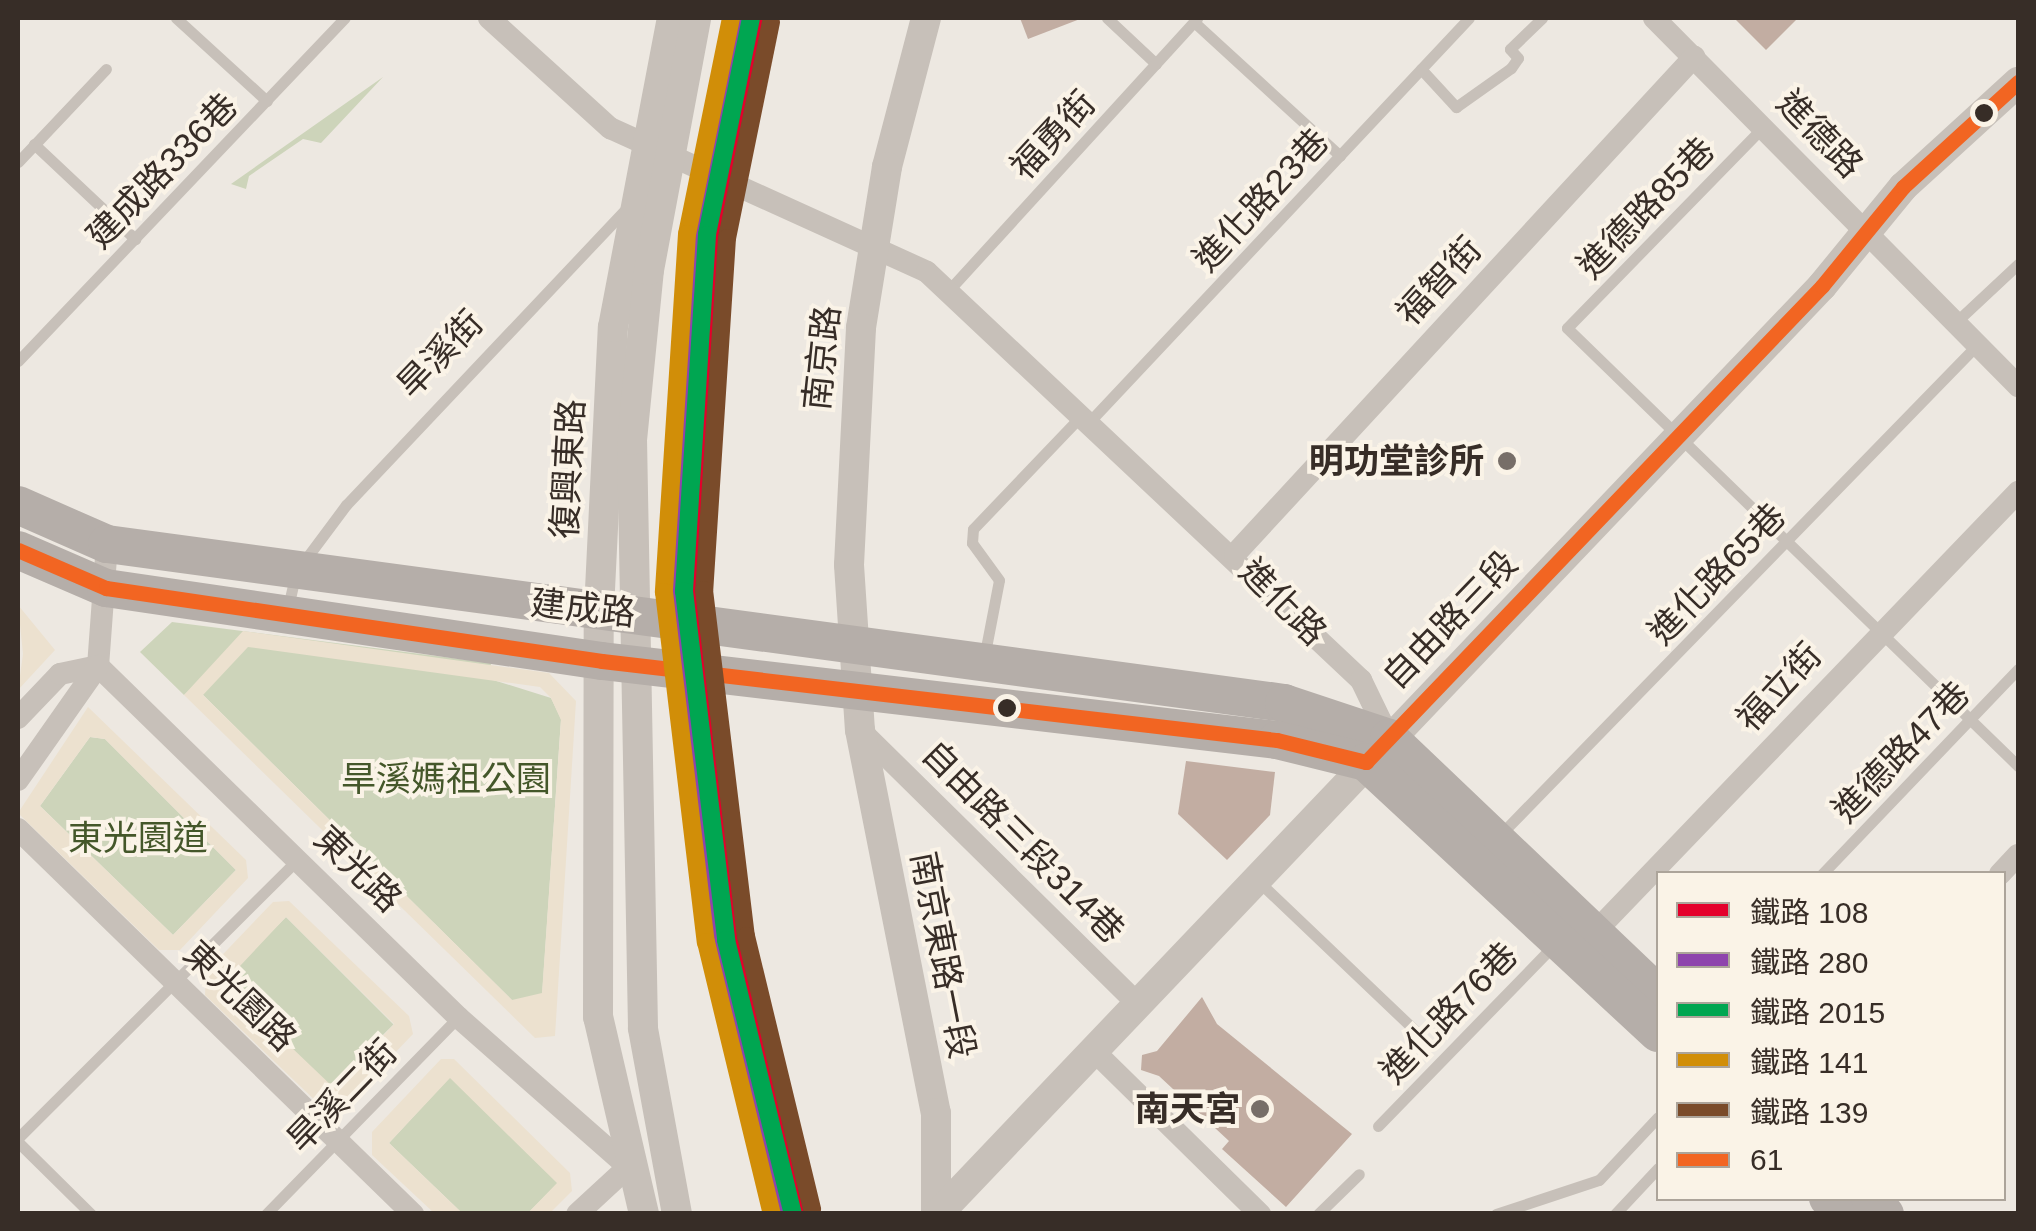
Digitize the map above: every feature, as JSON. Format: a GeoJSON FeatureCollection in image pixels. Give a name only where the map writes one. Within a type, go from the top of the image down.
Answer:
{"type":"FeatureCollection","features":[{"type":"Feature","properties":{"kind":"main road","name":"建成路"},"geometry":{"type":"LineString","coordinates":[[18,505],[107,544],[1284,703],[1378,750]]}},
{"type":"Feature","properties":{"kind":"main road","name":"建成路"},"geometry":{"type":"LineString","coordinates":[[18,550],[106,588],[287,611],[620,662],[858,709],[1378,750]]}},
{"type":"Feature","properties":{"kind":"main road","name":"進化路"},"geometry":{"type":"LineString","coordinates":[[1378,750],[1495,840],[1656,1031]]}},
{"type":"Feature","properties":{"kind":"main road","name":"進化路"},"geometry":{"type":"LineString","coordinates":[[1378,750],[1577,936],[1656,993]]}},
{"type":"Feature","properties":{"kind":"street","name":"進化路"},"geometry":{"type":"LineString","coordinates":[[489,18],[595,117],[657,153],[875,242],[948,290],[1234,554],[1360,680],[1378,750]]}},
{"type":"Feature","properties":{"kind":"street","name":"復興東路"},"geometry":{"type":"LineString","coordinates":[[616,612],[672,18]]}},
{"type":"Feature","properties":{"kind":"street","name":"復興東路"},"geometry":{"type":"LineString","coordinates":[[659,1126],[616,612],[613,327],[636,199],[657,153],[696,18]]}},
{"type":"Feature","properties":{"kind":"street","name":"南京路"},"geometry":{"type":"LineString","coordinates":[[858,709],[851,643],[854,396],[875,242],[926,18]]}},
{"type":"Feature","properties":{"kind":"street","name":"進德路"},"geometry":{"type":"LineString","coordinates":[[1654,18],[1764,126],[1865,236],[2018,386]]}},
{"type":"Feature","properties":{"kind":"street","name":"福智街"},"geometry":{"type":"LineString","coordinates":[[1234,554],[1694,56]]}},
{"type":"Feature","properties":{"kind":"street","name":"自由路三段"},"geometry":{"type":"LineString","coordinates":[[937,1214],[1678,435],[1865,236],[1904,187],[2018,82]]}},
{"type":"Feature","properties":{"kind":"street","name":"福立街"},"geometry":{"type":"LineString","coordinates":[[1577,936],[2018,492]]}},
{"type":"Feature","properties":{"kind":"street"},"geometry":{"type":"LineString","coordinates":[[18,780],[98,666],[107,544]]}},
{"type":"Feature","properties":{"kind":"street","name":"復興東路"},"geometry":{"type":"LineString","coordinates":[[620,662],[598,1016],[628,1167]]}},
{"type":"Feature","properties":{"kind":"street"},"geometry":{"type":"LineString","coordinates":[[18,718],[60,674],[98,666]]}},
{"type":"Feature","properties":{"kind":"street","name":"東光路"},"geometry":{"type":"LineString","coordinates":[[98,666],[458,1017],[628,1167],[644,1214]]}},
{"type":"Feature","properties":{"kind":"street","name":"自由路三段314巷"},"geometry":{"type":"LineString","coordinates":[[858,709],[1138,1004]]}},
{"type":"Feature","properties":{"kind":"street","name":"南京東路一段"},"geometry":{"type":"LineString","coordinates":[[858,709],[936,1113],[937,1214]]}},
{"type":"Feature","properties":{"kind":"street","name":"東光園路"},"geometry":{"type":"LineString","coordinates":[[18,829],[412,1214]]}},
{"type":"Feature","properties":{"kind":"street"},"geometry":{"type":"LineString","coordinates":[[1094,1052],[1260,1214]]}},
{"type":"Feature","properties":{"kind":"street"},"geometry":{"type":"LineString","coordinates":[[659,1126],[677,1214]]}},
{"type":"Feature","properties":{"kind":"street"},"geometry":{"type":"LineString","coordinates":[[577,1214],[628,1167]]}},
{"type":"Feature","properties":{"kind":"lane"},"geometry":{"type":"LineString","coordinates":[[176,18],[267,101]]}},
{"type":"Feature","properties":{"kind":"lane","name":"建成路336巷"},"geometry":{"type":"LineString","coordinates":[[18,361],[345,18]]}},
{"type":"Feature","properties":{"kind":"lane"},"geometry":{"type":"LineString","coordinates":[[1107,18],[1156,64]]}},
{"type":"Feature","properties":{"kind":"lane","name":"進化路23巷"},"geometry":{"type":"LineString","coordinates":[[982,665],[999,580],[972,543],[973,529],[1088,416],[1469,18]]}},
{"type":"Feature","properties":{"kind":"lane"},"geometry":{"type":"LineString","coordinates":[[1421,69],[1456,107],[1511,68],[1518,58],[1510,48],[1542,18]]}},
{"type":"Feature","properties":{"kind":"lane"},"geometry":{"type":"LineString","coordinates":[[1196,20],[1340,156]]}},
{"type":"Feature","properties":{"kind":"lane","name":"福勇街"},"geometry":{"type":"LineString","coordinates":[[948,290],[1196,20]]}},
{"type":"Feature","properties":{"kind":"lane"},"geometry":{"type":"LineString","coordinates":[[18,162],[106,69]]}},
{"type":"Feature","properties":{"kind":"lane","name":"進德路85巷"},"geometry":{"type":"LineString","coordinates":[[1678,435],[1568,328],[1764,126]]}},
{"type":"Feature","properties":{"kind":"lane"},"geometry":{"type":"LineString","coordinates":[[34,144],[135,239]]}},
{"type":"Feature","properties":{"kind":"lane","name":"旱溪街"},"geometry":{"type":"LineString","coordinates":[[287,611],[296,572],[346,506],[636,199]]}},
{"type":"Feature","properties":{"kind":"lane"},"geometry":{"type":"LineString","coordinates":[[1954,324],[2018,264]]}},
{"type":"Feature","properties":{"kind":"lane","name":"進化路65巷"},"geometry":{"type":"LineString","coordinates":[[1495,840],[1977,346]]}},
{"type":"Feature","properties":{"kind":"lane"},"geometry":{"type":"LineString","coordinates":[[1678,435],[2018,766]]}},
{"type":"Feature","properties":{"kind":"lane","name":"進德路47巷"},"geometry":{"type":"LineString","coordinates":[[1825,871],[2018,670]]}},
{"type":"Feature","properties":{"kind":"lane"},"geometry":{"type":"LineString","coordinates":[[91,1214],[18,1140],[296,861]]}},
{"type":"Feature","properties":{"kind":"lane"},"geometry":{"type":"LineString","coordinates":[[1257,880],[1421,1036]]}},
{"type":"Feature","properties":{"kind":"lane","name":"進化路76巷"},"geometry":{"type":"LineString","coordinates":[[1378,1126],[1577,936]]}},
{"type":"Feature","properties":{"kind":"lane","name":"旱溪二街"},"geometry":{"type":"LineString","coordinates":[[266,1214],[458,1017]]}},
{"type":"Feature","properties":{"kind":"lane"},"geometry":{"type":"LineString","coordinates":[[1496,1214],[1599,1180],[1656,1119]]}},
{"type":"Feature","properties":{"kind":"lane"},"geometry":{"type":"LineString","coordinates":[[628,1167],[659,1126]]}},
{"type":"Feature","properties":{"kind":"lane"},"geometry":{"type":"LineString","coordinates":[[1614,1214],[1656,1170]]}},
{"type":"Feature","properties":{"kind":"lane"},"geometry":{"type":"LineString","coordinates":[[1318,1214],[1358,1174]]}},
{"type":"Feature","properties":{"kind":"green space"},"geometry":{"type":"Polygon","coordinates":[[[383,77],[321,143],[303,139],[249,176],[246,189],[231,184],[383,77]]]}},
{"type":"Feature","properties":{"kind":"green space","name":"旱溪媽祖公園"},"geometry":{"type":"Polygon","coordinates":[[[172,622],[491,663],[490,679],[551,698],[561,719],[542,996],[520,1008],[194,686],[184,695],[140,652],[172,622]]]}},
{"type":"Feature","properties":{"kind":"green space","name":"東光園道"},"geometry":{"type":"Polygon","coordinates":[[[90,737],[105,739],[236,870],[173,935],[40,806],[90,737]]]}},
{"type":"Feature","properties":{"kind":"green space","name":"東光園道"},"geometry":{"type":"Polygon","coordinates":[[[286,917],[393,1024],[329,1089],[222,981],[286,917]]]}},
{"type":"Feature","properties":{"kind":"green space"},"geometry":{"type":"Polygon","coordinates":[[[450,1077],[558,1183],[528,1213],[462,1213],[389,1143],[450,1077]]]}},
{"type":"Feature","properties":{"kind":"shaded area"},"geometry":{"type":"Polygon","coordinates":[[[18,605],[55,650],[18,690],[23,654],[18,605]]]}},
{"type":"Feature","properties":{"kind":"shaded area"},"geometry":{"type":"Polygon","coordinates":[[[243,631],[549,673],[576,701],[555,1036],[535,1038],[184,695],[243,631]],[[248,647],[203,695],[512,1000],[542,993],[561,720],[551,698],[540,687],[248,647]]]}},
{"type":"Feature","properties":{"kind":"shaded area"},"geometry":{"type":"Polygon","coordinates":[[[88,707],[246,860],[248,878],[180,950],[159,950],[18,813],[88,707]],[[90,737],[40,806],[173,935],[236,870],[105,739],[90,737]]]}},
{"type":"Feature","properties":{"kind":"shaded area"},"geometry":{"type":"Polygon","coordinates":[[[289,901],[409,1016],[413,1034],[344,1106],[322,1107],[205,995],[206,972],[273,902],[289,901]],[[286,917],[224,983],[334,1088],[394,1024],[286,917]]]}},
{"type":"Feature","properties":{"kind":"shaded area"},"geometry":{"type":"Polygon","coordinates":[[[441,1059],[454,1059],[570,1173],[572,1191],[550,1213],[528,1213],[557,1183],[450,1078],[389,1143],[462,1213],[434,1213],[372,1155],[372,1132],[441,1059]]]}},
{"type":"Feature","properties":{"kind":"building"},"geometry":{"type":"Polygon","coordinates":[[[1020,18],[1080,18],[1080,19],[1028,39],[1020,18]]]}},
{"type":"Feature","properties":{"kind":"building"},"geometry":{"type":"Polygon","coordinates":[[[1734,18],[1798,18],[1766,50],[1734,18]]]}},
{"type":"Feature","properties":{"kind":"building"},"geometry":{"type":"Polygon","coordinates":[[[1186,761],[1275,772],[1270,815],[1227,860],[1178,814],[1186,761]]]}},
{"type":"Feature","properties":{"kind":"building","name":"南天宮"},"geometry":{"type":"Polygon","coordinates":[[[1202,997],[1217,1024],[1352,1134],[1286,1207],[1222,1149],[1229,1141],[1159,1076],[1141,1070],[1142,1055],[1157,1051],[1202,997]]]}},
{"type":"Feature","properties":{"kind":"rail line","name":"141"},"geometry":{"type":"LineString","coordinates":[[731,18],[687,234],[664,592],[706,942],[772,1214]]}},
{"type":"Feature","properties":{"kind":"rail line","name":"280"},"geometry":{"type":"LineString","coordinates":[[745,18],[701,236],[678,592],[720,939],[787,1214]]}},
{"type":"Feature","properties":{"kind":"rail line","name":"2015"},"geometry":{"type":"LineString","coordinates":[[751,18],[707,235],[684,591],[726,940],[793,1214]]}},
{"type":"Feature","properties":{"kind":"rail line","name":"108"},"geometry":{"type":"LineString","coordinates":[[765,18],[721,237],[698,591],[740,937],[808,1214]]}},
{"type":"Feature","properties":{"kind":"rail line","name":"139"},"geometry":{"type":"LineString","coordinates":[[771,22],[727,238],[704,590],[746,936],[812,1209]]}},
{"type":"Feature","properties":{"kind":"transit line","name":"61"},"geometry":{"type":"LineString","coordinates":[[18,550],[106,588],[602,661],[1277,740],[1366,762],[1822,286],[1903,187],[2018,82]]}},
{"type":"Feature","properties":{"kind":"place","name":"明功堂診所"},"geometry":{"type":"Point","coordinates":[1507,461]}},
{"type":"Feature","properties":{"kind":"place","name":"南天宮"},"geometry":{"type":"Point","coordinates":[1260,1109]}}]}
